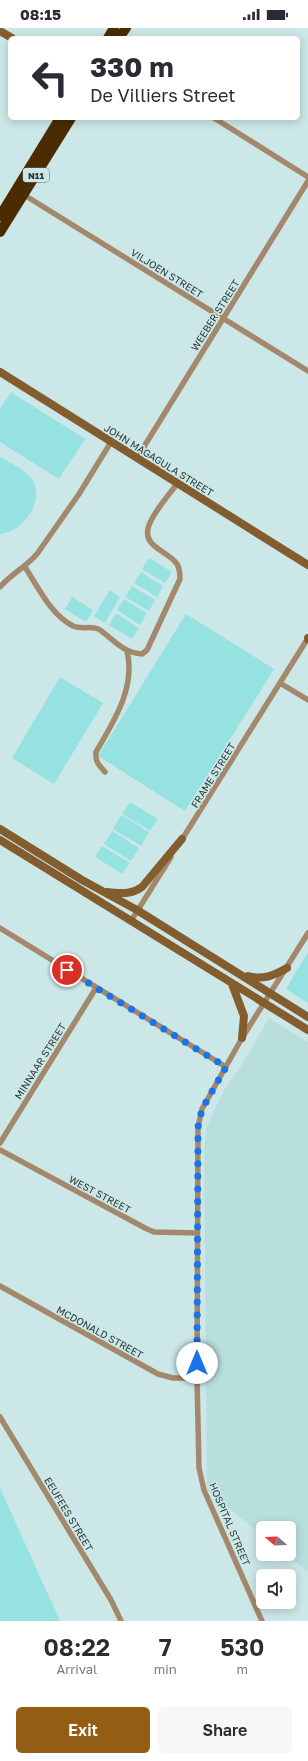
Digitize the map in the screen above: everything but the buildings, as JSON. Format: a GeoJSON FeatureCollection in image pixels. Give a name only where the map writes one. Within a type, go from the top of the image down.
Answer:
{"type":"FeatureCollection","features":[{"type":"Feature","properties":{"kind":"highway","name":"N11"},"geometry":{"type":"LineString","coordinates":[[0,232],[59,120]]}},
{"type":"Feature","properties":{"kind":"highway","name":"N11"},"geometry":{"type":"LineString","coordinates":[[0,216],[20,192],[70,120]]}},
{"type":"Feature","properties":{"kind":"main road","name":"JOHN MAGAGULA STREET"},"geometry":{"type":"LineString","coordinates":[[0,372],[308,565]]}},
{"type":"Feature","properties":{"kind":"main road"},"geometry":{"type":"LineString","coordinates":[[0,829],[82,880],[137,910],[308,1017]]}},
{"type":"Feature","properties":{"kind":"main road"},"geometry":{"type":"LineString","coordinates":[[103,891],[126,894],[136,892],[142,887],[182,839]]}},
{"type":"Feature","properties":{"kind":"main road"},"geometry":{"type":"LineString","coordinates":[[0,840],[308,1030]]}},
{"type":"Feature","properties":{"kind":"main road"},"geometry":{"type":"LineString","coordinates":[[76,888],[82,880]]}},
{"type":"Feature","properties":{"kind":"main road"},"geometry":{"type":"LineString","coordinates":[[241,975],[258,979],[269,977],[287,968]]}},
{"type":"Feature","properties":{"kind":"main road"},"geometry":{"type":"LineString","coordinates":[[232,983],[244,1016],[242,1038]]}},
{"type":"Feature","properties":{"kind":"street"},"geometry":{"type":"LineString","coordinates":[[217,120],[308,177]]}},
{"type":"Feature","properties":{"kind":"street","name":"WEEBER STREET"},"geometry":{"type":"LineString","coordinates":[[137,458],[308,181]]}},
{"type":"Feature","properties":{"kind":"street","name":"VILJOEN STREET"},"geometry":{"type":"LineString","coordinates":[[20,192],[308,371]]}},
{"type":"Feature","properties":{"kind":"street"},"geometry":{"type":"LineString","coordinates":[[0,587],[25,567],[37,554],[79,494],[111,442]]}},
{"type":"Feature","properties":{"kind":"street"},"geometry":{"type":"LineString","coordinates":[[25,567],[56,613],[68,623],[79,628],[91,627],[98,629],[127,651],[142,654],[147,650],[160,618],[172,598],[180,579],[179,569],[176,563],[156,548],[148,539],[147,533],[150,524],[177,484]]}},
{"type":"Feature","properties":{"kind":"street","name":"FRAME STREET"},"geometry":{"type":"LineString","coordinates":[[131,921],[308,638]]}},
{"type":"Feature","properties":{"kind":"street"},"geometry":{"type":"LineString","coordinates":[[105,772],[98,765],[95,758],[96,752],[118,712],[128,684],[130,672],[127,651]]}},
{"type":"Feature","properties":{"kind":"street"},"geometry":{"type":"LineString","coordinates":[[280,683],[308,700]]}},
{"type":"Feature","properties":{"kind":"street"},"geometry":{"type":"LineString","coordinates":[[0,928],[226,1067]]}},
{"type":"Feature","properties":{"kind":"street","name":"HOSPITAL STREET"},"geometry":{"type":"LineString","coordinates":[[262,1621],[204,1490],[199,1468],[196,1378],[197,1145],[200,1115],[242,1038],[308,933]]}},
{"type":"Feature","properties":{"kind":"street","name":"MINNAAR STREET"},"geometry":{"type":"LineString","coordinates":[[0,1143],[96,988]]}},
{"type":"Feature","properties":{"kind":"street","name":"WEST STREET"},"geometry":{"type":"LineString","coordinates":[[0,1150],[154,1232],[197,1232]]}},
{"type":"Feature","properties":{"kind":"street","name":"MCDONALD STREET"},"geometry":{"type":"LineString","coordinates":[[0,1286],[158,1374],[173,1378],[196,1378]]}},
{"type":"Feature","properties":{"kind":"street","name":"EEUFEES STREET"},"geometry":{"type":"LineString","coordinates":[[0,1417],[111,1600],[121,1621]]}},
{"type":"Feature","properties":{"kind":"shaded area"},"geometry":{"type":"Polygon","coordinates":[[[11,392],[85,439],[59,479],[0,442],[0,409],[11,392]]]}},
{"type":"Feature","properties":{"kind":"shaded area"},"geometry":{"type":"Polygon","coordinates":[[[0,457],[27,473],[33,481],[36,490],[36,498],[29,515],[23,522],[16,528],[0,534],[0,457]]]}},
{"type":"Feature","properties":{"kind":"shaded area"},"geometry":{"type":"Polygon","coordinates":[[[149,558],[172,572],[165,583],[142,569],[149,558]]]}},
{"type":"Feature","properties":{"kind":"shaded area"},"geometry":{"type":"Polygon","coordinates":[[[141,572],[163,586],[157,597],[134,583],[141,572]]]}},
{"type":"Feature","properties":{"kind":"shaded area"},"geometry":{"type":"Polygon","coordinates":[[[132,586],[155,600],[149,611],[125,597],[132,586]]]}},
{"type":"Feature","properties":{"kind":"shaded area"},"geometry":{"type":"Polygon","coordinates":[[[110,590],[120,597],[105,623],[94,616],[110,590]]]}},
{"type":"Feature","properties":{"kind":"shaded area"},"geometry":{"type":"Polygon","coordinates":[[[72,597],[93,610],[86,622],[65,609],[72,597]]]}},
{"type":"Feature","properties":{"kind":"shaded area"},"geometry":{"type":"Polygon","coordinates":[[[124,599],[147,613],[140,625],[117,610],[124,599]]]}},
{"type":"Feature","properties":{"kind":"shaded area"},"geometry":{"type":"Polygon","coordinates":[[[116,613],[139,628],[132,639],[109,625],[116,613]]]}},
{"type":"Feature","properties":{"kind":"shaded area"},"geometry":{"type":"Polygon","coordinates":[[[186,614],[274,669],[185,811],[98,756],[186,614]]]}},
{"type":"Feature","properties":{"kind":"shaded area"},"geometry":{"type":"Polygon","coordinates":[[[60,677],[103,703],[54,784],[12,758],[60,677]]]}},
{"type":"Feature","properties":{"kind":"shaded area"},"geometry":{"type":"Polygon","coordinates":[[[130,802],[158,819],[150,831],[122,814],[130,802]]]}},
{"type":"Feature","properties":{"kind":"shaded area"},"geometry":{"type":"Polygon","coordinates":[[[121,815],[149,832],[141,846],[113,829],[121,815]]]}},
{"type":"Feature","properties":{"kind":"shaded area"},"geometry":{"type":"Polygon","coordinates":[[[112,831],[139,848],[131,861],[104,844],[112,831]]]}},
{"type":"Feature","properties":{"kind":"shaded area"},"geometry":{"type":"Polygon","coordinates":[[[102,846],[130,863],[122,874],[95,857],[102,846]]]}},
{"type":"Feature","properties":{"kind":"shaded area"},"geometry":{"type":"Polygon","coordinates":[[[308,952],[308,1003],[286,989],[308,952]]]}},
{"type":"Feature","properties":{"kind":"shaded area"},"geometry":{"type":"Polygon","coordinates":[[[269,1018],[308,1042],[308,1572],[295,1561],[296,1561],[296,1521],[256,1521],[256,1530],[207,1490],[204,1150],[207,1126],[224,1090],[241,1066],[269,1018]]]}},
{"type":"Feature","properties":{"kind":"shaded area"},"geometry":{"type":"Polygon","coordinates":[[[0,1488],[60,1621],[0,1621],[0,1488]]]}},
{"type":"Feature","properties":{"kind":"route"},"geometry":{"type":"LineString","coordinates":[[67,970],[226,1067],[202,1109],[198,1127],[197,1363]]}}]}
